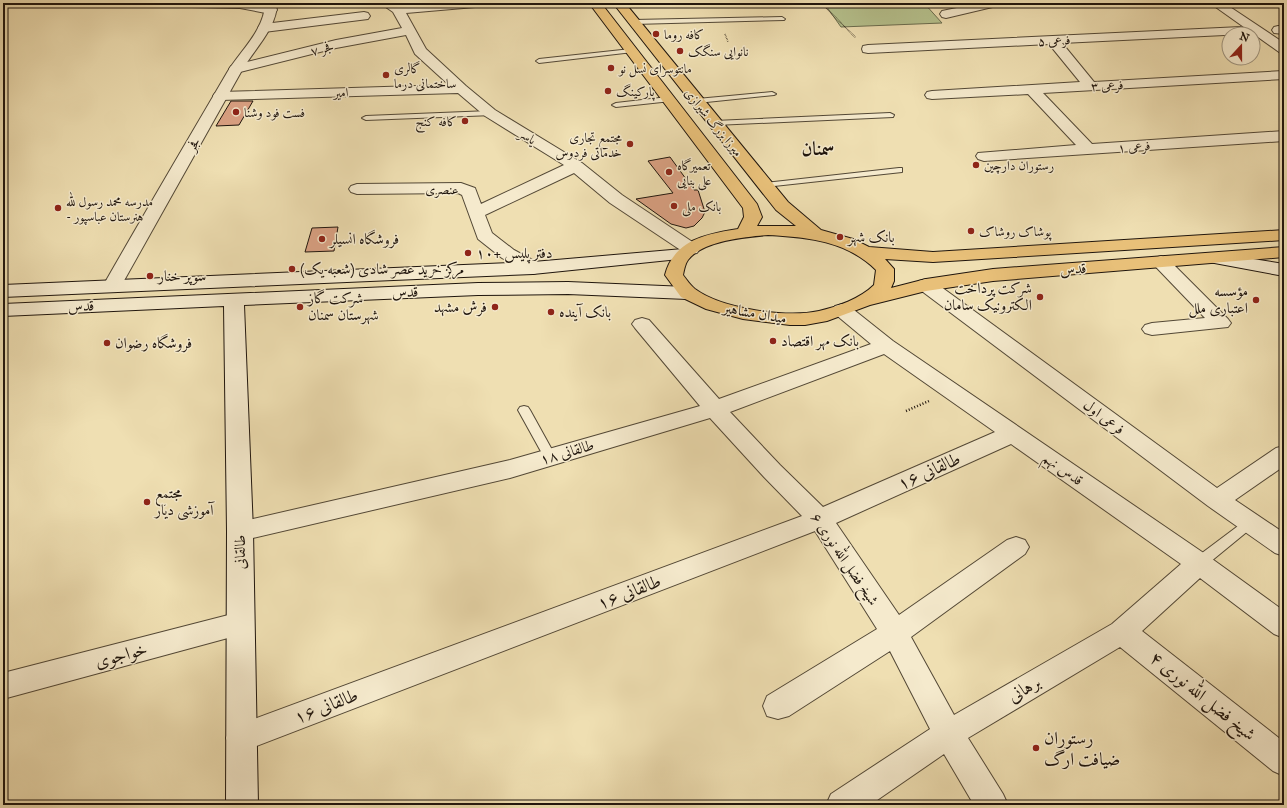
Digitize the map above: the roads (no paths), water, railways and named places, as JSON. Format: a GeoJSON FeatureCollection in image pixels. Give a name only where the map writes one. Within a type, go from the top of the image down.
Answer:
{"type":"FeatureCollection","features":[{"type":"Feature","properties":{"kind":"main road","name":"میرزا بزرگ شیرازی"},"geometry":{"type":"LineString","coordinates":[[595,3],[751,208],[752,217],[745,231]]}},
{"type":"Feature","properties":{"kind":"main road","name":"میرزا بزرگ شیرازی"},"geometry":{"type":"LineString","coordinates":[[619,3],[782,206],[816,234]]}},
{"type":"Feature","properties":{"kind":"main road"},"geometry":{"type":"LineString","coordinates":[[696,136],[719,128]]}},
{"type":"Feature","properties":{"kind":"main road","name":"میدان مشاهیر"},"geometry":{"type":"LineString","coordinates":[[792,230],[816,234],[841,241],[868,252],[878,260],[885,269],[885,278],[882,287],[864,301],[819,317],[794,319],[767,318],[740,313],[713,305],[687,293],[679,284],[674,275],[677,263],[687,252],[712,241],[745,231],[792,230]]}},
{"type":"Feature","properties":{"kind":"main road","name":"قدس"},"geometry":{"type":"LineString","coordinates":[[868,252],[933,257],[1284,235]]}},
{"type":"Feature","properties":{"kind":"main road","name":"قدس"},"geometry":{"type":"LineString","coordinates":[[864,301],[926,285],[993,275],[1284,252]]}},
{"type":"Feature","properties":{"kind":"street"},"geometry":{"type":"LineString","coordinates":[[192,3],[243,4],[271,7]]}},
{"type":"Feature","properties":{"kind":"street"},"geometry":{"type":"LineString","coordinates":[[392,7],[476,3]]}},
{"type":"Feature","properties":{"kind":"street"},"geometry":{"type":"LineString","coordinates":[[946,14],[997,3]]}},
{"type":"Feature","properties":{"kind":"street"},"geometry":{"type":"LineString","coordinates":[[1211,5],[1235,26]]}},
{"type":"Feature","properties":{"kind":"street"},"geometry":{"type":"LineString","coordinates":[[1211,5],[1284,49]]}},
{"type":"Feature","properties":{"kind":"street"},"geometry":{"type":"LineString","coordinates":[[336,44],[345,19],[342,6]]}},
{"type":"Feature","properties":{"kind":"street","name":"فجر"},"geometry":{"type":"LineString","coordinates":[[112,286],[220,96],[236,69],[264,28],[271,7]]}},
{"type":"Feature","properties":{"kind":"street","name":"یاسر"},"geometry":{"type":"LineString","coordinates":[[392,7],[410,30],[420,51],[461,89],[490,112],[576,166],[616,199],[687,252]]}},
{"type":"Feature","properties":{"kind":"street"},"geometry":{"type":"LineString","coordinates":[[264,28],[364,16]]}},
{"type":"Feature","properties":{"kind":"street","name":"فجر ۷"},"geometry":{"type":"LineString","coordinates":[[236,69],[336,44],[410,30]]}},
{"type":"Feature","properties":{"kind":"street","name":"فرعی ۵"},"geometry":{"type":"LineString","coordinates":[[868,49],[1221,34]]}},
{"type":"Feature","properties":{"kind":"street"},"geometry":{"type":"LineString","coordinates":[[1052,40],[1090,86]]}},
{"type":"Feature","properties":{"kind":"street"},"geometry":{"type":"LineString","coordinates":[[1261,45],[1284,61]]}},
{"type":"Feature","properties":{"kind":"street","name":"فرعی ۳"},"geometry":{"type":"LineString","coordinates":[[932,95],[1283,75]]}},
{"type":"Feature","properties":{"kind":"street","name":"امیر"},"geometry":{"type":"LineString","coordinates":[[220,96],[461,89]]}},
{"type":"Feature","properties":{"kind":"street"},"geometry":{"type":"LineString","coordinates":[[1031,89],[1088,149]]}},
{"type":"Feature","properties":{"kind":"street","name":"فرعی ۱"},"geometry":{"type":"LineString","coordinates":[[984,156],[1284,136]]}},
{"type":"Feature","properties":{"kind":"street"},"geometry":{"type":"LineString","coordinates":[[477,212],[576,166]]}},
{"type":"Feature","properties":{"kind":"street","name":"عنصری"},"geometry":{"type":"LineString","coordinates":[[357,189],[461,188],[469,192],[484,235],[508,254],[533,268]]}},
{"type":"Feature","properties":{"kind":"street","name":"قدس"},"geometry":{"type":"LineString","coordinates":[[3,291],[533,268],[612,261],[687,252]]}},
{"type":"Feature","properties":{"kind":"street"},"geometry":{"type":"LineString","coordinates":[[1215,258],[1284,270]]}},
{"type":"Feature","properties":{"kind":"street"},"geometry":{"type":"LineString","coordinates":[[612,261],[627,269],[627,279],[616,291]]}},
{"type":"Feature","properties":{"kind":"street"},"geometry":{"type":"LineString","coordinates":[[1152,329],[1221,323],[1162,262]]}},
{"type":"Feature","properties":{"kind":"street","name":"فرعی اول"},"geometry":{"type":"LineString","coordinates":[[926,285],[1217,500],[1284,546]]}},
{"type":"Feature","properties":{"kind":"street","name":"قدس"},"geometry":{"type":"LineString","coordinates":[[3,310],[478,289],[568,288],[687,293]]}},
{"type":"Feature","properties":{"kind":"street","name":"طالقانی"},"geometry":{"type":"LineString","coordinates":[[234,299],[240,531],[242,805]]}},
{"type":"Feature","properties":{"kind":"street","name":"قدس نهم"},"geometry":{"type":"LineString","coordinates":[[842,310],[886,346],[1199,563],[1284,626]]}},
{"type":"Feature","properties":{"kind":"street","name":"شیخ فضل الله نوری ۶"},"geometry":{"type":"LineString","coordinates":[[642,324],[715,409],[772,471],[820,519],[895,634],[948,734],[992,805]]}},
{"type":"Feature","properties":{"kind":"street","name":"طالقانی ۱۸"},"geometry":{"type":"LineString","coordinates":[[240,531],[510,469],[715,409],[886,346]]}},
{"type":"Feature","properties":{"kind":"street","name":"طالقانی ۱۶"},"geometry":{"type":"LineString","coordinates":[[241,738],[820,519],[1012,434]]}},
{"type":"Feature","properties":{"kind":"street"},"geometry":{"type":"LineString","coordinates":[[1217,500],[1284,454]]}},
{"type":"Feature","properties":{"kind":"street"},"geometry":{"type":"LineString","coordinates":[[778,706],[895,634],[1016,547]]}},
{"type":"Feature","properties":{"kind":"street","name":"برهانی"},"geometry":{"type":"LineString","coordinates":[[842,805],[948,734],[1122,632],[1199,563]]}},
{"type":"Feature","properties":{"kind":"street","name":"خواجوی"},"geometry":{"type":"LineString","coordinates":[[3,686],[240,624]]}},
{"type":"Feature","properties":{"kind":"street","name":"شیخ فضل الله نوری ۴"},"geometry":{"type":"LineString","coordinates":[[1122,632],[1284,761]]}},
{"type":"Feature","properties":{"kind":"lane"},"geometry":{"type":"LineString","coordinates":[[634,22],[782,19]]}},
{"type":"Feature","properties":{"kind":"lane"},"geometry":{"type":"LineString","coordinates":[[539,61],[631,51]]}},
{"type":"Feature","properties":{"kind":"lane"},"geometry":{"type":"LineString","coordinates":[[697,101],[772,94]]}},
{"type":"Feature","properties":{"kind":"lane"},"geometry":{"type":"LineString","coordinates":[[616,105],[668,99]]}},
{"type":"Feature","properties":{"kind":"lane"},"geometry":{"type":"LineString","coordinates":[[366,118],[490,112]]}},
{"type":"Feature","properties":{"kind":"lane"},"geometry":{"type":"LineString","coordinates":[[719,128],[890,115]]}},
{"type":"Feature","properties":{"kind":"lane"},"geometry":{"type":"LineString","coordinates":[[765,185],[899,170]]}},
{"type":"Feature","properties":{"kind":"lane"},"geometry":{"type":"LineString","coordinates":[[524,410],[550,457]]}},
{"type":"Feature","properties":{"kind":"lane"},"geometry":{"type":"LineString","coordinates":[[1199,563],[1250,523]]}},
{"type":"Feature","properties":{"kind":"place","name":"کافه روما"},"geometry":{"type":"Point","coordinates":[656,34]}},
{"type":"Feature","properties":{"kind":"place","name":"نانوایی سنگک"},"geometry":{"type":"Point","coordinates":[680,51]}},
{"type":"Feature","properties":{"kind":"place","name":"مانتوسرای نسل نو"},"geometry":{"type":"Point","coordinates":[611,68]}},
{"type":"Feature","properties":{"kind":"place","name":"گالری ساختمانی درما"},"geometry":{"type":"Point","coordinates":[386,75]}},
{"type":"Feature","properties":{"kind":"place","name":"پارکینگ"},"geometry":{"type":"Point","coordinates":[608,91]}},
{"type":"Feature","properties":{"kind":"place","name":"فست فود وشنا"},"geometry":{"type":"Point","coordinates":[236,112]}},
{"type":"Feature","properties":{"kind":"place","name":"کافه کنج"},"geometry":{"type":"Point","coordinates":[465,121]}},
{"type":"Feature","properties":{"kind":"place","name":"مجتمع تجاری خدماتی فردوس"},"geometry":{"type":"Point","coordinates":[630,144]}},
{"type":"Feature","properties":{"kind":"place","name":"رستوران دارچین"},"geometry":{"type":"Point","coordinates":[976,165]}},
{"type":"Feature","properties":{"kind":"place","name":"تعمیرگاه علی بنایی"},"geometry":{"type":"Point","coordinates":[669,172]}},
{"type":"Feature","properties":{"kind":"place","name":"بانک ملی"},"geometry":{"type":"Point","coordinates":[674,206]}},
{"type":"Feature","properties":{"kind":"place","name":"مدرسه محمد رسول لله - هنرستان عباسپور"},"geometry":{"type":"Point","coordinates":[58,208]}},
{"type":"Feature","properties":{"kind":"place","name":"پوشاک روشاک"},"geometry":{"type":"Point","coordinates":[971,231]}},
{"type":"Feature","properties":{"kind":"place","name":"بانک شهر"},"geometry":{"type":"Point","coordinates":[840,237]}},
{"type":"Feature","properties":{"kind":"place","name":"فروشگاه انسیلر"},"geometry":{"type":"Point","coordinates":[322,239]}},
{"type":"Feature","properties":{"kind":"place","name":"دفتر پلیس +۱۰"},"geometry":{"type":"Point","coordinates":[468,253]}},
{"type":"Feature","properties":{"kind":"place","name":"(شعبه یک) مرکز خرید عصر شادی"},"geometry":{"type":"Point","coordinates":[292,269]}},
{"type":"Feature","properties":{"kind":"place","name":"سوپر خنار"},"geometry":{"type":"Point","coordinates":[150,276]}},
{"type":"Feature","properties":{"kind":"place","name":"شرکت پرداخت الکترونیک سامان"},"geometry":{"type":"Point","coordinates":[1040,297]}},
{"type":"Feature","properties":{"kind":"place","name":"مؤسسه اعتباری ملل"},"geometry":{"type":"Point","coordinates":[1256,300]}},
{"type":"Feature","properties":{"kind":"place","name":"شرکت گاز شهرستان سمنان"},"geometry":{"type":"Point","coordinates":[300,307]}},
{"type":"Feature","properties":{"kind":"place","name":"فرش مشهد"},"geometry":{"type":"Point","coordinates":[495,307]}},
{"type":"Feature","properties":{"kind":"place","name":"بانک آینده"},"geometry":{"type":"Point","coordinates":[551,312]}},
{"type":"Feature","properties":{"kind":"place","name":"بانک مهر اقتصاد"},"geometry":{"type":"Point","coordinates":[773,341]}},
{"type":"Feature","properties":{"kind":"place","name":"فروشگاه رضوان"},"geometry":{"type":"Point","coordinates":[107,343]}},
{"type":"Feature","properties":{"kind":"place","name":"مجتمع آموزشی دیار"},"geometry":{"type":"Point","coordinates":[147,502]}},
{"type":"Feature","properties":{"kind":"place","name":"رستوران ضیافت ارگ"},"geometry":{"type":"Point","coordinates":[1036,748]}},
{"type":"Feature","properties":{"kind":"district","name":"سمنان"},"geometry":{"type":"Point","coordinates":[818,148]}}]}
